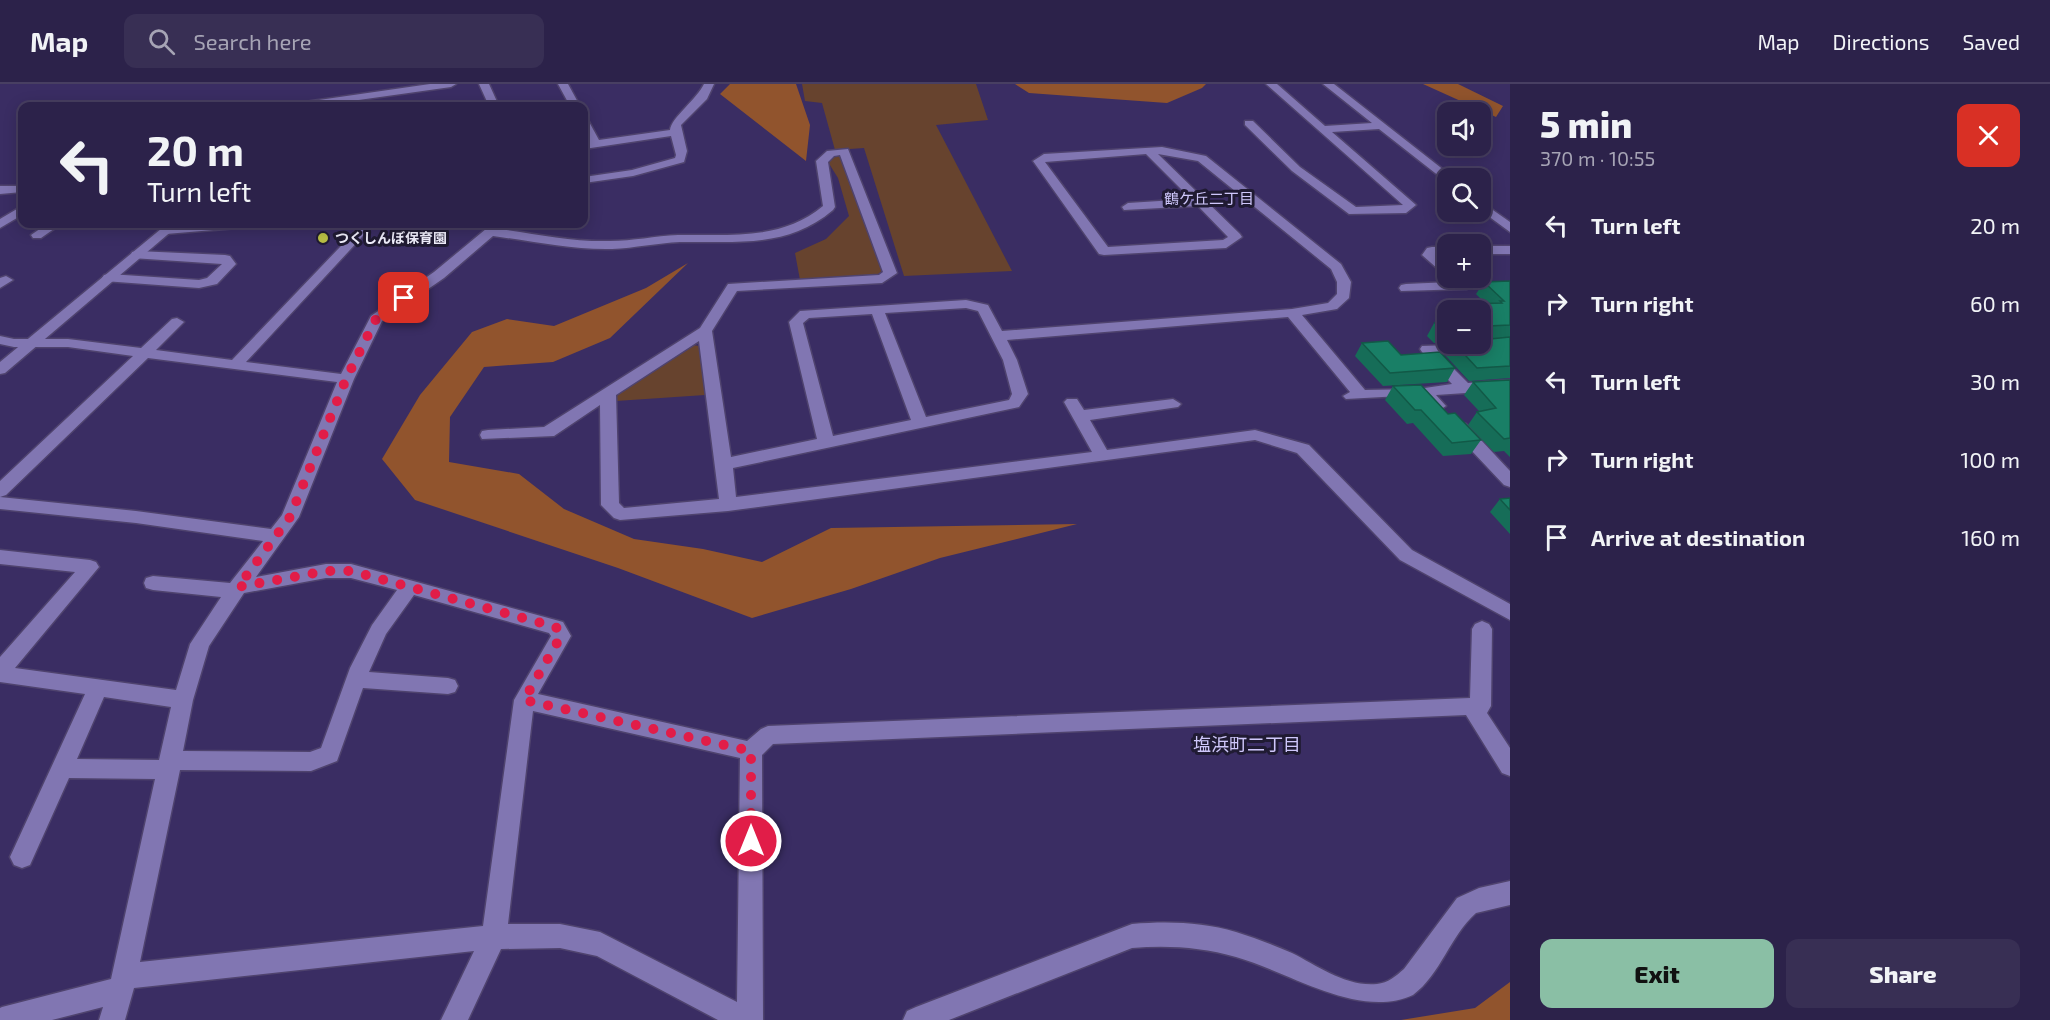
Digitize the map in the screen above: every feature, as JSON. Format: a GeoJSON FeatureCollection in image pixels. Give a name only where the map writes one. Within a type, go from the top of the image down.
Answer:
{"type":"FeatureCollection","features":[{"type":"Feature","properties":{"kind":"street"},"geometry":{"type":"LineString","coordinates":[[342,102],[413,94],[451,84]]}},
{"type":"Feature","properties":{"kind":"street"},"geometry":{"type":"LineString","coordinates":[[484,84],[492,102]]}},
{"type":"Feature","properties":{"kind":"street"},"geometry":{"type":"LineString","coordinates":[[563,84],[573,102]]}},
{"type":"Feature","properties":{"kind":"street"},"geometry":{"type":"LineString","coordinates":[[588,179],[633,173],[680,160],[683,152],[676,132],[676,124],[703,97],[709,84]]}},
{"type":"Feature","properties":{"kind":"street"},"geometry":{"type":"LineString","coordinates":[[1271,84],[1410,205],[1406,209],[1353,211]]}},
{"type":"Feature","properties":{"kind":"street"},"geometry":{"type":"LineString","coordinates":[[1329,84],[1437,169]]}},
{"type":"Feature","properties":{"kind":"street"},"geometry":{"type":"LineString","coordinates":[[1249,123],[1296,169],[1372,225]]}},
{"type":"Feature","properties":{"kind":"street"},"geometry":{"type":"LineString","coordinates":[[1324,129],[1382,126]]}},
{"type":"Feature","properties":{"kind":"street"},"geometry":{"type":"LineString","coordinates":[[588,129],[596,144]]}},
{"type":"Feature","properties":{"kind":"street"},"geometry":{"type":"LineString","coordinates":[[588,145],[676,132]]}},
{"type":"Feature","properties":{"kind":"street"},"geometry":{"type":"LineString","coordinates":[[998,336],[1292,313],[1332,306],[1344,295],[1344,282],[1336,267],[1202,158],[1162,150],[1044,157],[1039,161],[1107,256],[1226,244],[1236,237],[1149,151]]}},
{"type":"Feature","properties":{"kind":"street"},"geometry":{"type":"LineString","coordinates":[[112,1020],[183,700],[200,644],[236,589],[290,517],[346,379],[376,319],[439,274],[495,228],[606,245],[707,237],[754,237],[786,233],[819,218],[829,207],[827,190],[822,180],[822,162],[831,153],[844,151],[890,273],[882,279],[733,287],[705,331],[548,432],[488,435]]}},
{"type":"Feature","properties":{"kind":"street"},"geometry":{"type":"LineString","coordinates":[[0,190],[18,188]]}},
{"type":"Feature","properties":{"kind":"street"},"geometry":{"type":"LineString","coordinates":[[1128,207],[1200,202]]}},
{"type":"Feature","properties":{"kind":"street"},"geometry":{"type":"LineString","coordinates":[[0,224],[18,213]]}},
{"type":"Feature","properties":{"kind":"street"},"geometry":{"type":"LineString","coordinates":[[1491,213],[1510,228]]}},
{"type":"Feature","properties":{"kind":"street"},"geometry":{"type":"LineString","coordinates":[[37,235],[48,228]]}},
{"type":"Feature","properties":{"kind":"street"},"geometry":{"type":"LineString","coordinates":[[0,370],[169,228]]}},
{"type":"Feature","properties":{"kind":"street"},"geometry":{"type":"LineString","coordinates":[[236,364],[364,228]]}},
{"type":"Feature","properties":{"kind":"street"},"geometry":{"type":"LineString","coordinates":[[1491,250],[1510,249]]}},
{"type":"Feature","properties":{"kind":"street"},"geometry":{"type":"LineString","coordinates":[[1437,251],[1432,251],[1428,255],[1437,263]]}},
{"type":"Feature","properties":{"kind":"street"},"geometry":{"type":"LineString","coordinates":[[109,278],[199,284],[212,280],[229,264],[225,259],[137,255]]}},
{"type":"Feature","properties":{"kind":"street"},"geometry":{"type":"LineString","coordinates":[[1406,288],[1437,287]]}},
{"type":"Feature","properties":{"kind":"street"},"geometry":{"type":"LineString","coordinates":[[724,464],[1014,404],[1020,394],[1010,360],[983,308],[966,304],[805,314],[796,322],[826,442]]}},
{"type":"Feature","properties":{"kind":"street"},"geometry":{"type":"LineString","coordinates":[[877,310],[920,423]]}},
{"type":"Feature","properties":{"kind":"street"},"geometry":{"type":"LineString","coordinates":[[1292,313],[1355,395],[1510,385]]}},
{"type":"Feature","properties":{"kind":"street"},"geometry":{"type":"LineString","coordinates":[[0,490],[177,322]]}},
{"type":"Feature","properties":{"kind":"street"},"geometry":{"type":"LineString","coordinates":[[705,331],[728,505]]}},
{"type":"Feature","properties":{"kind":"street"},"geometry":{"type":"LineString","coordinates":[[0,340],[68,343],[346,379]]}},
{"type":"Feature","properties":{"kind":"street"},"geometry":{"type":"LineString","coordinates":[[1464,388],[1427,349],[1510,343]]}},
{"type":"Feature","properties":{"kind":"street"},"geometry":{"type":"LineString","coordinates":[[1424,391],[1503,464],[1510,481]]}},
{"type":"Feature","properties":{"kind":"street"},"geometry":{"type":"LineString","coordinates":[[608,393],[610,505],[620,514],[728,505],[1255,435],[1303,449],[1406,555],[1510,613]]}},
{"type":"Feature","properties":{"kind":"street"},"geometry":{"type":"LineString","coordinates":[[1101,454],[1075,409],[1173,404]]}},
{"type":"Feature","properties":{"kind":"street"},"geometry":{"type":"LineString","coordinates":[[0,503],[136,517],[274,536]]}},
{"type":"Feature","properties":{"kind":"street"},"geometry":{"type":"LineString","coordinates":[[0,557],[90,567],[0,673]]}},
{"type":"Feature","properties":{"kind":"street"},"geometry":{"type":"LineString","coordinates":[[153,583],[236,589],[326,571],[351,571],[556,627],[561,636],[524,700],[494,937],[454,1020]]}},
{"type":"Feature","properties":{"kind":"street"},"geometry":{"type":"LineString","coordinates":[[63,768],[311,762],[329,754],[356,680],[379,630],[410,586]]}},
{"type":"Feature","properties":{"kind":"street"},"geometry":{"type":"LineString","coordinates":[[750,1020],[751,751],[768,735],[1481,706],[1482,629]]}},
{"type":"Feature","properties":{"kind":"street"},"geometry":{"type":"LineString","coordinates":[[0,673],[97,690],[183,700]]}},
{"type":"Feature","properties":{"kind":"street"},"geometry":{"type":"LineString","coordinates":[[356,680],[448,686]]}},
{"type":"Feature","properties":{"kind":"street"},"geometry":{"type":"LineString","coordinates":[[22,857],[97,690]]}},
{"type":"Feature","properties":{"kind":"street"},"geometry":{"type":"LineString","coordinates":[[524,700],[751,751]]}},
{"type":"Feature","properties":{"kind":"street"},"geometry":{"type":"LineString","coordinates":[[1471,706],[1510,766]]}},
{"type":"Feature","properties":{"kind":"street"},"geometry":{"type":"LineString","coordinates":[[916,1020],[1132,936],[1162,932],[1202,935],[1271,957],[1354,996],[1374,998],[1391,995],[1413,980],[1444,932],[1468,903],[1510,893]]}},
{"type":"Feature","properties":{"kind":"street"},"geometry":{"type":"LineString","coordinates":[[2,1020],[122,983],[494,937],[560,936],[600,944],[744,1020]]}},
{"type":"Feature","properties":{"kind":"shaded area"},"geometry":{"type":"Polygon","coordinates":[[[730,84],[796,84],[810,125],[806,161],[720,94],[730,84]]]}},
{"type":"Feature","properties":{"kind":"shaded area"},"geometry":{"type":"Polygon","coordinates":[[[802,84],[976,84],[988,120],[936,125],[1012,271],[904,276],[864,148],[835,150],[822,103],[805,101],[802,84]]]}},
{"type":"Feature","properties":{"kind":"shaded area"},"geometry":{"type":"Polygon","coordinates":[[[1015,84],[1206,84],[1202,88],[1167,103],[1029,93],[1015,84]]]}},
{"type":"Feature","properties":{"kind":"shaded area"},"geometry":{"type":"Polygon","coordinates":[[[1423,84],[1458,84],[1503,106],[1496,117],[1491,115],[1491,102],[1463,102],[1423,84]]]}},
{"type":"Feature","properties":{"kind":"shaded area"},"geometry":{"type":"Polygon","coordinates":[[[835,155],[840,155],[883,270],[877,275],[800,280],[795,253],[826,239],[849,216],[838,178],[828,162],[835,155]]]}},
{"type":"Feature","properties":{"kind":"shaded area"},"geometry":{"type":"Polygon","coordinates":[[[688,263],[610,338],[553,362],[484,367],[450,417],[449,462],[519,474],[564,509],[634,539],[703,549],[762,562],[831,528],[1077,524],[940,558],[851,589],[752,618],[618,568],[415,500],[382,459],[420,395],[472,332],[507,319],[554,326],[646,288],[688,263]]]}},
{"type":"Feature","properties":{"kind":"shaded area"},"geometry":{"type":"Polygon","coordinates":[[[693,345],[699,346],[705,395],[616,401],[616,396],[693,345]]]}},
{"type":"Feature","properties":{"kind":"shaded area"},"geometry":{"type":"Polygon","coordinates":[[[1510,982],[1510,1020],[1401,1020],[1475,1008],[1510,982]]]}},
{"type":"Feature","properties":{"kind":"building"},"geometry":{"type":"Polygon","coordinates":[[[1510,281],[1510,325],[1491,326],[1491,303],[1504,301],[1490,288],[1491,282],[1510,281]]]}},
{"type":"Feature","properties":{"kind":"building"},"geometry":{"type":"Polygon","coordinates":[[[1510,337],[1510,366],[1477,368],[1464,354],[1491,354],[1491,339],[1510,337]]]}},
{"type":"Feature","properties":{"kind":"building"},"geometry":{"type":"Polygon","coordinates":[[[1388,341],[1401,355],[1437,352],[1442,354],[1455,368],[1390,373],[1362,343],[1388,341]]]}},
{"type":"Feature","properties":{"kind":"building"},"geometry":{"type":"Polygon","coordinates":[[[1510,380],[1510,438],[1504,439],[1477,412],[1496,408],[1473,382],[1510,380]]]}},
{"type":"Feature","properties":{"kind":"building"},"geometry":{"type":"Polygon","coordinates":[[[1421,385],[1448,414],[1455,413],[1481,440],[1452,443],[1421,410],[1415,410],[1393,386],[1421,385]]]}},
{"type":"Feature","properties":{"kind":"building"},"geometry":{"type":"Polygon","coordinates":[[[1510,498],[1510,510],[1500,499],[1510,498]]]}},
{"type":"Feature","properties":{"kind":"place","name":"つくしんぼ保育園"},"geometry":{"type":"Point","coordinates":[323,238]}},
{"type":"Feature","properties":{"kind":"district","name":"鶴ケ丘二丁目"},"geometry":{"type":"Point","coordinates":[1209,199]}},
{"type":"Feature","properties":{"kind":"district","name":"塩浜町二丁目"},"geometry":{"type":"Point","coordinates":[1247,745]}},
{"type":"Feature","properties":{"kind":"route"},"geometry":{"type":"LineString","coordinates":[[404,298],[376,319],[346,379],[290,517],[238,587],[326,571],[351,571],[556,627],[561,636],[524,700],[751,751],[751,841]]}}]}
